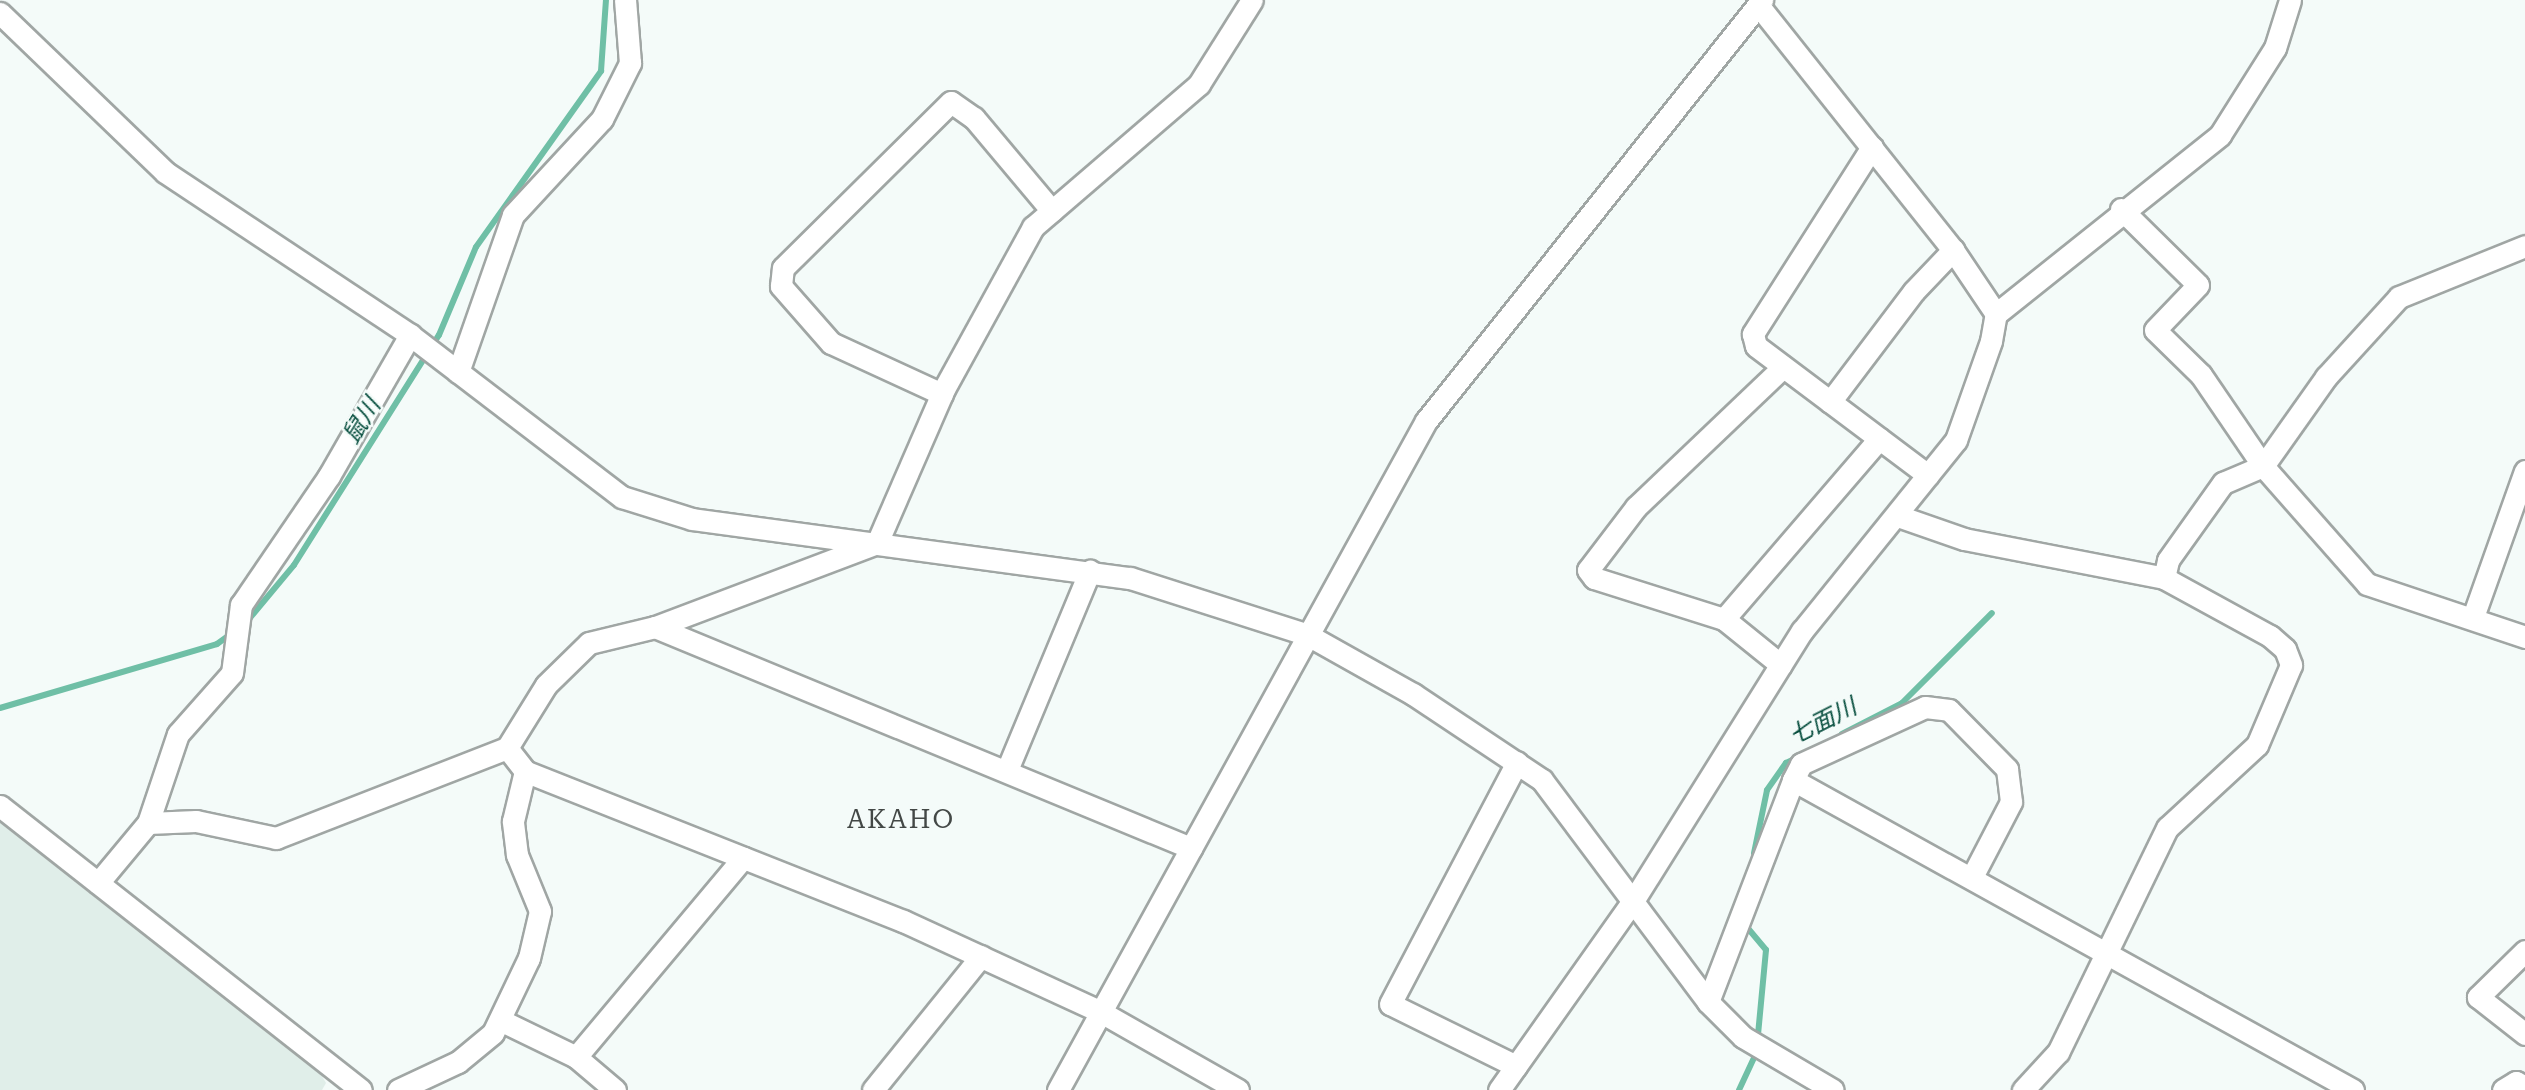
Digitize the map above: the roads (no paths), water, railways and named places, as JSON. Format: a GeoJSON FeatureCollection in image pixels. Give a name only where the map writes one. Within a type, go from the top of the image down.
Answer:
{"type":"FeatureCollection","features":[{"type":"Feature","properties":{"kind":"street"},"geometry":{"type":"LineString","coordinates":[[450,365],[513,215],[601,119],[630,62],[625,0]]}},
{"type":"Feature","properties":{"kind":"street"},"geometry":{"type":"LineString","coordinates":[[148,823],[196,821],[276,838],[507,748],[546,685],[577,651],[655,627],[877,543],[942,394],[1033,227],[1199,84],[1252,0]]}},
{"type":"Feature","properties":{"kind":"street"},"geometry":{"type":"LineString","coordinates":[[1499,1090],[1633,901],[1823,603],[1899,516],[1956,440],[1978,391],[1996,314],[2121,209],[2220,135],[2275,48],[2290,0]]}},
{"type":"Feature","properties":{"kind":"street"},"geometry":{"type":"LineString","coordinates":[[1058,1090],[1306,634],[1426,421],[1760,2],[1954,250],[1996,314]]}},
{"type":"Feature","properties":{"kind":"street"},"geometry":{"type":"LineString","coordinates":[[0,13],[165,172],[414,338],[621,497],[692,519],[1090,571],[1306,634],[1517,762],[1542,780],[1708,1002],[1743,1037],[1833,1090]]}},
{"type":"Feature","properties":{"kind":"street"},"geometry":{"type":"LineString","coordinates":[[942,394],[831,343],[781,286],[783,268],[951,102],[974,118],[1052,211]]}},
{"type":"Feature","properties":{"kind":"street"},"geometry":{"type":"LineString","coordinates":[[1872,147],[1755,325],[1756,346],[1928,475]]}},
{"type":"Feature","properties":{"kind":"street"},"geometry":{"type":"LineString","coordinates":[[2121,209],[2198,285],[2155,330],[2201,375],[2263,466],[2367,584],[2473,617],[2525,637]]}},
{"type":"Feature","properties":{"kind":"street"},"geometry":{"type":"LineString","coordinates":[[2164,578],[2168,560],[2223,483],[2263,466],[2326,377],[2399,297],[2525,246]]}},
{"type":"Feature","properties":{"kind":"street"},"geometry":{"type":"LineString","coordinates":[[1830,402],[1914,291],[1954,250]]}},
{"type":"Feature","properties":{"kind":"street"},"geometry":{"type":"LineString","coordinates":[[97,883],[148,823],[178,734],[232,673],[240,613],[414,338]]}},
{"type":"Feature","properties":{"kind":"street"},"geometry":{"type":"LineString","coordinates":[[1781,665],[1724,619],[1594,578],[1588,570],[1636,507],[1783,367]]}},
{"type":"Feature","properties":{"kind":"street"},"geometry":{"type":"LineString","coordinates":[[1724,619],[1879,439]]}},
{"type":"Feature","properties":{"kind":"street"},"geometry":{"type":"LineString","coordinates":[[2473,617],[2525,471]]}},
{"type":"Feature","properties":{"kind":"street"},"geometry":{"type":"LineString","coordinates":[[1899,516],[1964,538],[2164,578],[2270,636],[2285,649],[2291,666],[2257,746],[2167,828],[2058,1052],[2023,1090]]}},
{"type":"Feature","properties":{"kind":"street"},"geometry":{"type":"LineString","coordinates":[[1007,770],[1090,571]]}},
{"type":"Feature","properties":{"kind":"street"},"geometry":{"type":"LineString","coordinates":[[655,627],[1191,848]]}},
{"type":"Feature","properties":{"kind":"street"},"geometry":{"type":"LineString","coordinates":[[1708,1002],[1801,764],[1925,707],[1949,710],[2007,769],[2011,802],[1972,877]]}},
{"type":"Feature","properties":{"kind":"street"},"geometry":{"type":"LineString","coordinates":[[507,748],[525,771],[981,956],[1099,1011],[1238,1090]]}},
{"type":"Feature","properties":{"kind":"street"},"geometry":{"type":"LineString","coordinates":[[1516,1066],[1390,1004],[1517,762]]}},
{"type":"Feature","properties":{"kind":"street"},"geometry":{"type":"LineString","coordinates":[[398,1090],[458,1062],[502,1021],[538,934],[540,911],[517,855],[513,821],[525,771]]}},
{"type":"Feature","properties":{"kind":"street"},"geometry":{"type":"LineString","coordinates":[[1793,780],[2109,951],[2353,1090]]}},
{"type":"Feature","properties":{"kind":"street"},"geometry":{"type":"LineString","coordinates":[[0,806],[348,1086]]}},
{"type":"Feature","properties":{"kind":"street"},"geometry":{"type":"LineString","coordinates":[[576,1057],[743,858]]}},
{"type":"Feature","properties":{"kind":"street"},"geometry":{"type":"LineString","coordinates":[[2525,951],[2478,997],[2525,1034]]}},
{"type":"Feature","properties":{"kind":"street"},"geometry":{"type":"LineString","coordinates":[[873,1090],[981,956]]}},
{"type":"Feature","properties":{"kind":"street"},"geometry":{"type":"LineString","coordinates":[[502,1021],[576,1057],[615,1090]]}},
{"type":"Feature","properties":{"kind":"street"},"geometry":{"type":"LineString","coordinates":[[2503,1090],[2516,1082],[2525,1087]]}},
{"type":"Feature","properties":{"kind":"waterway","name":"鼠川"},"geometry":{"type":"LineString","coordinates":[[244,625],[294,565],[439,335],[476,247],[601,71],[606,0]]}},
{"type":"Feature","properties":{"kind":"waterway","name":"七面川"},"geometry":{"type":"LineString","coordinates":[[1842,734],[1902,703],[1992,613]]}},
{"type":"Feature","properties":{"kind":"waterway","name":"鼠川"},"geometry":{"type":"LineString","coordinates":[[0,708],[217,644],[232,633]]}},
{"type":"Feature","properties":{"kind":"waterway","name":"七面川"},"geometry":{"type":"LineString","coordinates":[[1754,853],[1767,790],[1786,763],[1799,757]]}},
{"type":"Feature","properties":{"kind":"waterway","name":"七面川"},"geometry":{"type":"LineString","coordinates":[[1746,926],[1766,950],[1758,1035]]}},
{"type":"Feature","properties":{"kind":"waterway","name":"七面川"},"geometry":{"type":"LineString","coordinates":[[1739,1090],[1755,1055]]}},
{"type":"Feature","properties":{"kind":"district","name":"AKAHO"},"geometry":{"type":"Point","coordinates":[901,820]}}]}
